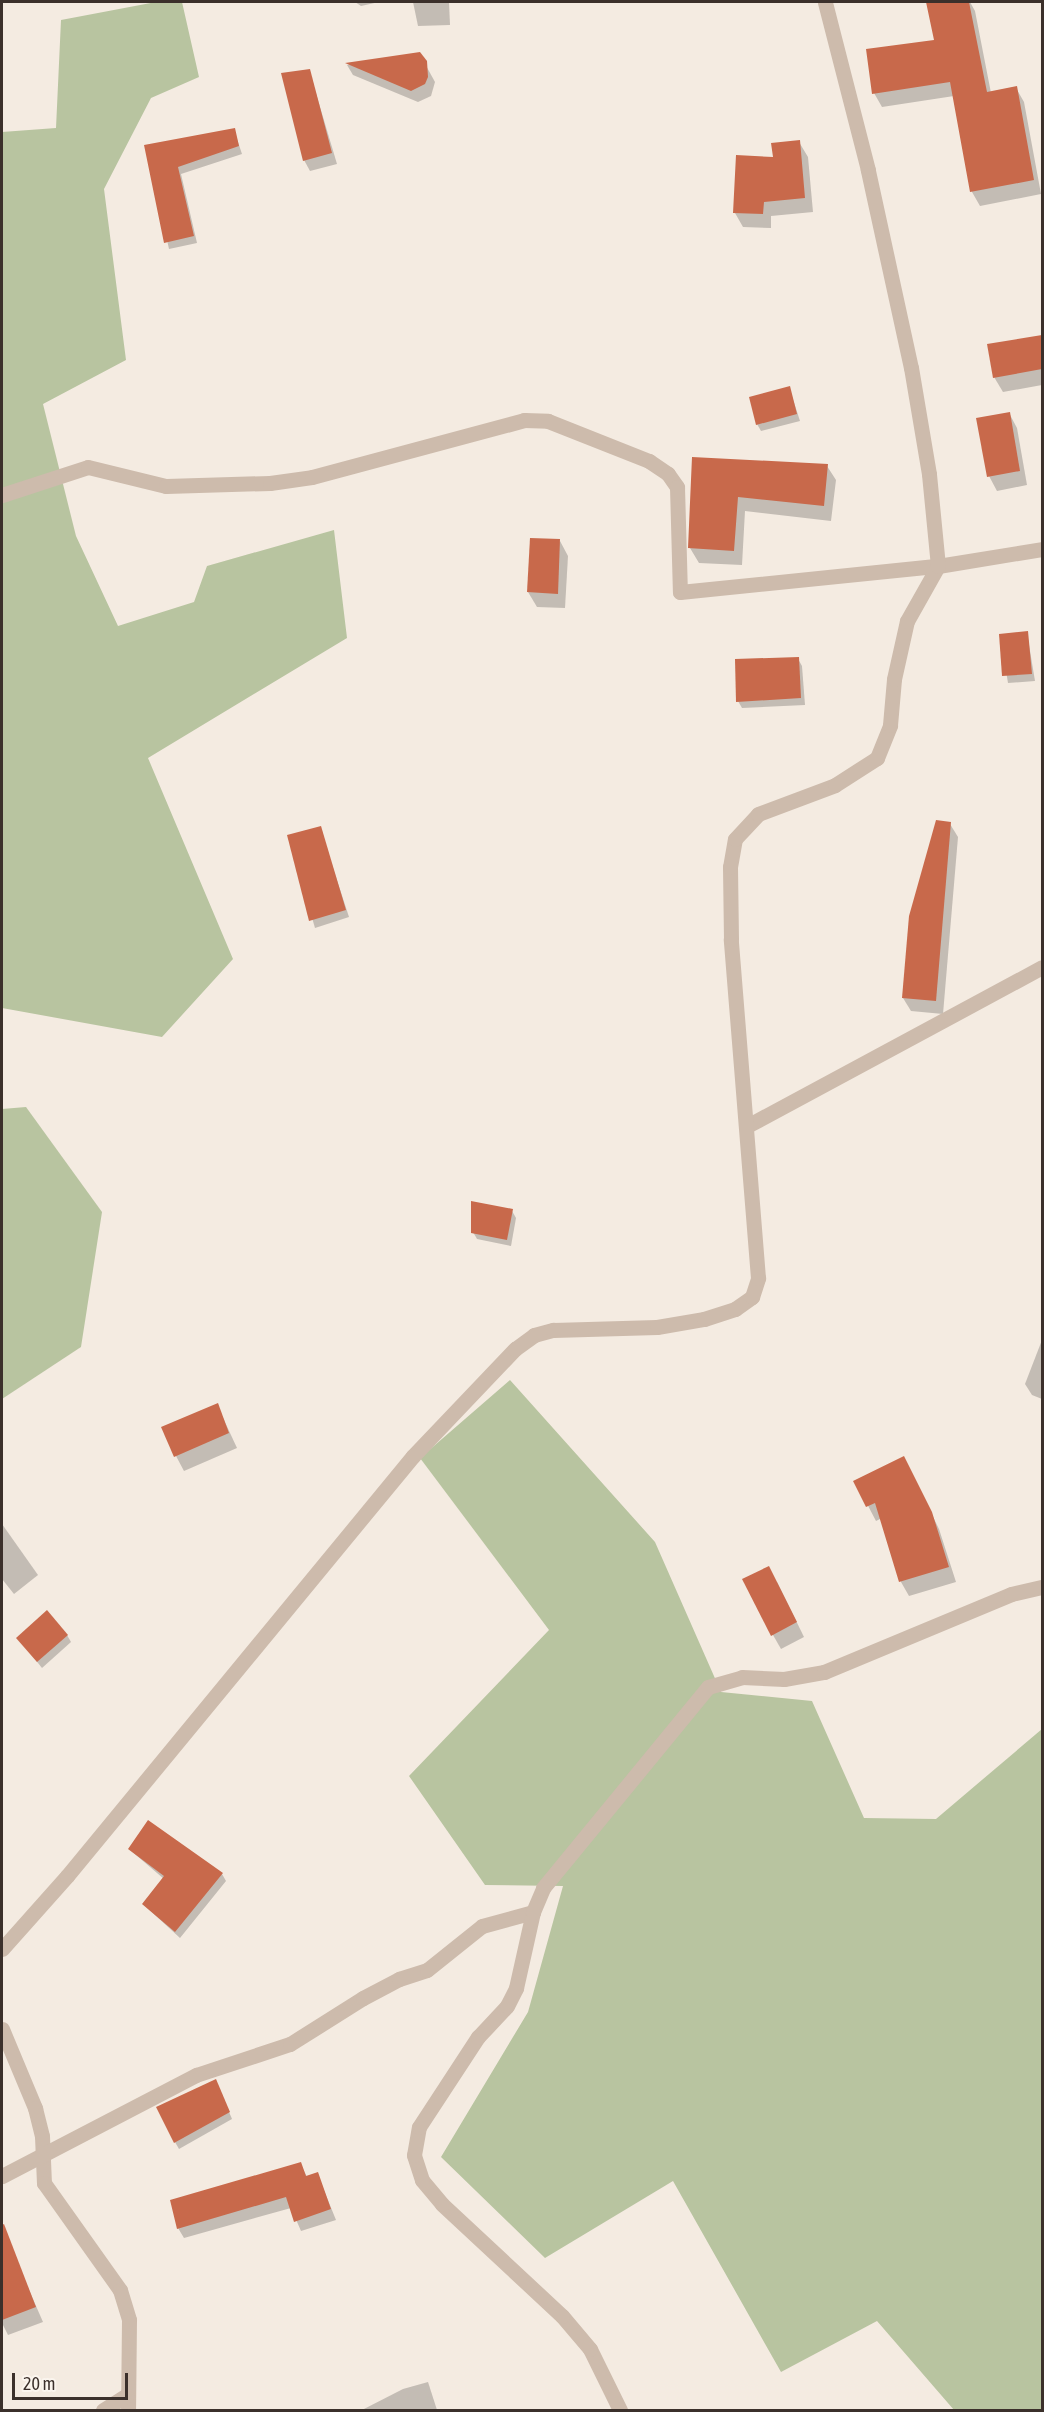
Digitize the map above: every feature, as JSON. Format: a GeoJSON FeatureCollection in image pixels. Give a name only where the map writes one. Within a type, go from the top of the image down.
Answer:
{"type":"FeatureCollection","features":[{"type":"Feature","properties":{"kind":"street"},"geometry":{"type":"LineString","coordinates":[[2,1948],[67,1876],[383,1491],[516,1349],[534,1335],[553,1330],[657,1327],[704,1319],[735,1309],[752,1297],[758,1278],[731,939],[730,867],[735,839],[758,814],[835,785],[876,758],[890,725],[894,679],[907,621],[938,566],[929,474],[911,368],[868,170],[825,2]]}},
{"type":"Feature","properties":{"kind":"street"},"geometry":{"type":"LineString","coordinates":[[2,495],[88,467],[166,486],[302,478],[524,420],[548,422],[649,461],[668,474],[677,487],[680,592],[938,566],[1042,549]]}},
{"type":"Feature","properties":{"kind":"street"},"geometry":{"type":"LineString","coordinates":[[747,1126],[1042,967]]}},
{"type":"Feature","properties":{"kind":"street"},"geometry":{"type":"LineString","coordinates":[[620,2410],[590,2349],[555,2309],[442,2204],[422,2180],[414,2155],[419,2127],[477,2037],[507,2006],[522,1968],[533,1912],[543,1888],[708,1687],[742,1677],[784,1679],[824,1672],[1011,1594],[1042,1587]]}},
{"type":"Feature","properties":{"kind":"street"},"geometry":{"type":"LineString","coordinates":[[2,2176],[40,2159],[196,2075],[269,2052],[311,2034],[363,1998],[399,1979],[427,1970],[482,1926],[533,1912]]}},
{"type":"Feature","properties":{"kind":"street"},"geometry":{"type":"LineString","coordinates":[[2,2029],[35,2108],[42,2136],[40,2159],[44,2183],[54,2202],[120,2290],[129,2320],[127,2403],[103,2410]]}},
{"type":"Feature","properties":{"kind":"green space"},"geometry":{"type":"Polygon","coordinates":[[[156,2],[182,2],[199,77],[151,98],[104,189],[126,360],[43,404],[76,536],[118,626],[194,602],[207,566],[334,530],[347,638],[148,758],[233,959],[162,1037],[2,1008],[2,132],[56,128],[61,20],[156,2]]]}},
{"type":"Feature","properties":{"kind":"green space"},"geometry":{"type":"Polygon","coordinates":[[[26,1107],[102,1212],[81,1347],[2,1399],[2,1109],[26,1107]]]}},
{"type":"Feature","properties":{"kind":"green space"},"geometry":{"type":"Polygon","coordinates":[[[510,1380],[655,1542],[721,1692],[812,1701],[864,1818],[936,1819],[1042,1729],[1042,2410],[954,2410],[877,2321],[781,2372],[673,2181],[545,2258],[441,2157],[528,2012],[563,1886],[485,1885],[409,1776],[549,1630],[420,1458],[510,1380]]]}},
{"type":"Feature","properties":{"kind":"building"},"geometry":{"type":"Polygon","coordinates":[[[926,2],[969,2],[987,92],[1017,86],[1034,180],[970,192],[950,82],[872,94],[866,49],[934,40],[926,2]]]}},
{"type":"Feature","properties":{"kind":"building"},"geometry":{"type":"Polygon","coordinates":[[[420,52],[427,61],[428,77],[425,84],[411,91],[345,63],[420,52]]]}},
{"type":"Feature","properties":{"kind":"building"},"geometry":{"type":"Polygon","coordinates":[[[310,69],[332,153],[303,161],[281,73],[310,69]]]}},
{"type":"Feature","properties":{"kind":"building"},"geometry":{"type":"Polygon","coordinates":[[[235,128],[239,146],[178,167],[194,236],[164,243],[144,145],[235,128]]]}},
{"type":"Feature","properties":{"kind":"building"},"geometry":{"type":"Polygon","coordinates":[[[800,140],[805,198],[764,202],[763,214],[733,213],[736,155],[773,157],[771,143],[800,140]]]}},
{"type":"Feature","properties":{"kind":"building"},"geometry":{"type":"Polygon","coordinates":[[[1042,335],[1042,369],[993,378],[987,344],[1042,335]]]}},
{"type":"Feature","properties":{"kind":"building"},"geometry":{"type":"Polygon","coordinates":[[[790,386],[797,414],[756,425],[749,397],[790,386]]]}},
{"type":"Feature","properties":{"kind":"building"},"geometry":{"type":"Polygon","coordinates":[[[1010,412],[1020,471],[987,477],[976,418],[1010,412]]]}},
{"type":"Feature","properties":{"kind":"building"},"geometry":{"type":"Polygon","coordinates":[[[692,457],[828,464],[824,506],[738,497],[734,551],[688,548],[692,457]]]}},
{"type":"Feature","properties":{"kind":"building"},"geometry":{"type":"Polygon","coordinates":[[[530,538],[560,539],[558,594],[527,592],[530,538]]]}},
{"type":"Feature","properties":{"kind":"building"},"geometry":{"type":"Polygon","coordinates":[[[1028,631],[1032,674],[1002,676],[999,634],[1028,631]]]}},
{"type":"Feature","properties":{"kind":"building"},"geometry":{"type":"Polygon","coordinates":[[[799,657],[801,698],[736,702],[735,659],[799,657]]]}},
{"type":"Feature","properties":{"kind":"building"},"geometry":{"type":"Polygon","coordinates":[[[936,820],[951,822],[936,1001],[902,998],[909,916],[936,820]]]}},
{"type":"Feature","properties":{"kind":"building"},"geometry":{"type":"Polygon","coordinates":[[[321,826],[346,910],[309,921],[287,835],[321,826]]]}},
{"type":"Feature","properties":{"kind":"building"},"geometry":{"type":"Polygon","coordinates":[[[471,1201],[513,1209],[507,1240],[471,1233],[471,1201]]]}},
{"type":"Feature","properties":{"kind":"building"},"geometry":{"type":"Polygon","coordinates":[[[218,1403],[229,1433],[174,1457],[161,1427],[218,1403]]]}},
{"type":"Feature","properties":{"kind":"building"},"geometry":{"type":"Polygon","coordinates":[[[904,1456],[932,1512],[949,1567],[899,1582],[875,1503],[866,1507],[853,1481],[904,1456]]]}},
{"type":"Feature","properties":{"kind":"building"},"geometry":{"type":"Polygon","coordinates":[[[769,1566],[797,1622],[771,1636],[742,1579],[769,1566]]]}},
{"type":"Feature","properties":{"kind":"building"},"geometry":{"type":"Polygon","coordinates":[[[47,1610],[68,1635],[37,1662],[16,1638],[47,1610]]]}},
{"type":"Feature","properties":{"kind":"building"},"geometry":{"type":"Polygon","coordinates":[[[148,1820],[223,1873],[175,1932],[142,1904],[164,1876],[128,1849],[148,1820]]]}},
{"type":"Feature","properties":{"kind":"building"},"geometry":{"type":"Polygon","coordinates":[[[216,2079],[230,2112],[174,2143],[156,2107],[216,2079]]]}},
{"type":"Feature","properties":{"kind":"building"},"geometry":{"type":"Polygon","coordinates":[[[301,2162],[306,2176],[318,2172],[331,2209],[294,2222],[286,2197],[177,2229],[170,2200],[301,2162]]]}},
{"type":"Feature","properties":{"kind":"building"},"geometry":{"type":"Polygon","coordinates":[[[4,2224],[36,2307],[2,2320],[2,2225],[4,2224]]]}}]}
